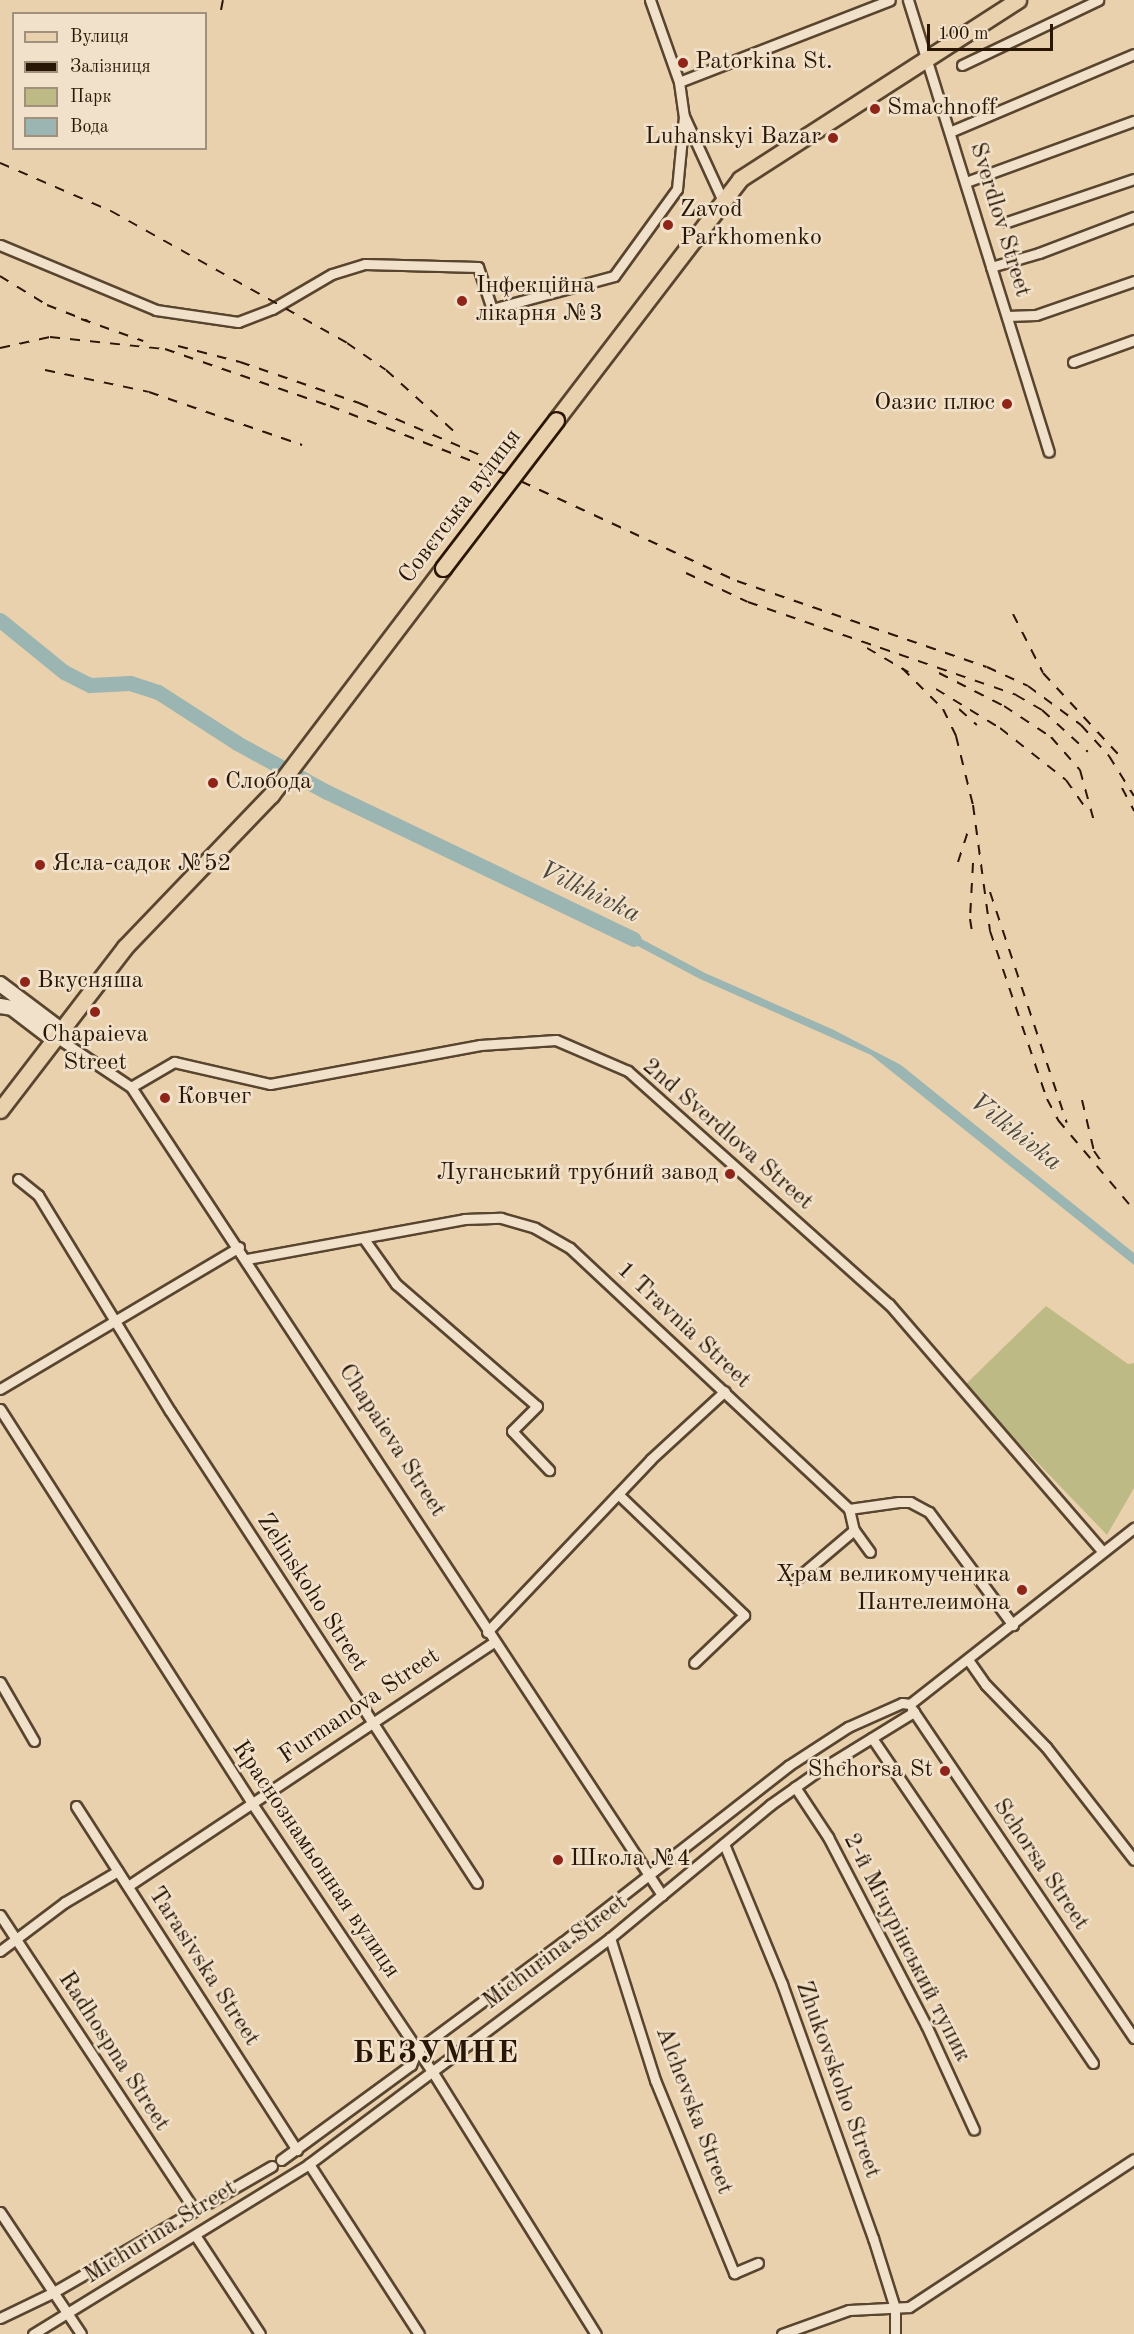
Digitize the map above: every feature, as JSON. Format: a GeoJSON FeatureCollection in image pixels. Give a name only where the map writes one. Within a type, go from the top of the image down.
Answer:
{"type":"FeatureCollection","features":[{"type":"Feature","properties":{"kind":"main road","name":"Совєтська вулиця"},"geometry":{"type":"LineString","coordinates":[[0,1110],[125,947],[271,795],[306,751],[740,179],[1018,0]]}},
{"type":"Feature","properties":{"kind":"street"},"geometry":{"type":"LineString","coordinates":[[0,245],[156,310],[238,322],[272,309],[332,274],[365,264],[478,267],[492,309],[614,276],[677,189],[684,116],[679,82],[650,0]]}},
{"type":"Feature","properties":{"kind":"street"},"geometry":{"type":"LineString","coordinates":[[679,82],[890,0]]}},
{"type":"Feature","properties":{"kind":"street","name":"Sverdlov Street"},"geometry":{"type":"LineString","coordinates":[[908,0],[952,131],[991,267],[1049,452]]}},
{"type":"Feature","properties":{"kind":"street"},"geometry":{"type":"LineString","coordinates":[[962,65],[1098,0]]}},
{"type":"Feature","properties":{"kind":"street"},"geometry":{"type":"LineString","coordinates":[[952,131],[1134,54]]}},
{"type":"Feature","properties":{"kind":"street"},"geometry":{"type":"LineString","coordinates":[[684,116],[722,200]]}},
{"type":"Feature","properties":{"kind":"street"},"geometry":{"type":"LineString","coordinates":[[966,182],[1134,121]]}},
{"type":"Feature","properties":{"kind":"street"},"geometry":{"type":"LineString","coordinates":[[1007,222],[1134,179]]}},
{"type":"Feature","properties":{"kind":"street"},"geometry":{"type":"LineString","coordinates":[[991,267],[1039,253],[1134,217]]}},
{"type":"Feature","properties":{"kind":"street"},"geometry":{"type":"LineString","coordinates":[[1007,316],[1036,315],[1134,281]]}},
{"type":"Feature","properties":{"kind":"street"},"geometry":{"type":"LineString","coordinates":[[1073,362],[1134,340]]}},
{"type":"Feature","properties":{"kind":"street","name":"Chapaieva Street"},"geometry":{"type":"LineString","coordinates":[[0,984],[57,1036]]}},
{"type":"Feature","properties":{"kind":"street","name":"Chapaieva Street"},"geometry":{"type":"LineString","coordinates":[[0,1006],[12,1008],[131,1087],[247,1259],[487,1632],[662,1895]]}},
{"type":"Feature","properties":{"kind":"street","name":"2nd Sverdlova Street"},"geometry":{"type":"LineString","coordinates":[[131,1087],[174,1062],[270,1084],[480,1045],[556,1040],[628,1071],[889,1304],[1102,1551]]}},
{"type":"Feature","properties":{"kind":"street","name":"Zelinskoho Street"},"geometry":{"type":"LineString","coordinates":[[18,1179],[38,1195],[366,1715],[373,1719],[477,1883]]}},
{"type":"Feature","properties":{"kind":"street","name":"1 Travnia Street"},"geometry":{"type":"LineString","coordinates":[[247,1259],[464,1219],[501,1218],[535,1228],[570,1248],[849,1509]]}},
{"type":"Feature","properties":{"kind":"street"},"geometry":{"type":"LineString","coordinates":[[364,1239],[396,1284],[537,1406],[512,1431],[549,1470]]}},
{"type":"Feature","properties":{"kind":"street"},"geometry":{"type":"LineString","coordinates":[[0,1389],[239,1247]]}},
{"type":"Feature","properties":{"kind":"street"},"geometry":{"type":"LineString","coordinates":[[487,1632],[618,1494],[725,1391]]}},
{"type":"Feature","properties":{"kind":"street","name":"Краснознамьонная вулиця"},"geometry":{"type":"LineString","coordinates":[[0,1409],[251,1802],[432,2072],[597,2334]]}},
{"type":"Feature","properties":{"kind":"street"},"geometry":{"type":"LineString","coordinates":[[618,1494],[744,1615],[694,1663]]}},
{"type":"Feature","properties":{"kind":"street"},"geometry":{"type":"LineString","coordinates":[[870,1552],[855,1530],[849,1509],[909,1502],[929,1512],[1013,1625]]}},
{"type":"Feature","properties":{"kind":"street","name":"Michurina Street"},"geometry":{"type":"LineString","coordinates":[[33,2334],[309,2164],[610,1938],[795,1787],[872,1738],[912,1708],[1102,1551],[1134,1528]]}},
{"type":"Feature","properties":{"kind":"street"},"geometry":{"type":"LineString","coordinates":[[795,1580],[855,1530]]}},
{"type":"Feature","properties":{"kind":"street","name":"Furmanova Street"},"geometry":{"type":"LineString","coordinates":[[128,1886],[373,1719],[494,1642]]}},
{"type":"Feature","properties":{"kind":"street"},"geometry":{"type":"LineString","coordinates":[[969,1661],[986,1685],[1046,1747],[1134,1860]]}},
{"type":"Feature","properties":{"kind":"street"},"geometry":{"type":"LineString","coordinates":[[0,1682],[34,1741]]}},
{"type":"Feature","properties":{"kind":"street","name":"Michurina Street"},"geometry":{"type":"LineString","coordinates":[[281,2160],[411,2065],[417,2050],[648,1877],[788,1766],[848,1727],[902,1703],[912,1708]]}},
{"type":"Feature","properties":{"kind":"street","name":"Schorsa Street"},"geometry":{"type":"LineString","coordinates":[[912,1708],[1134,2038]]}},
{"type":"Feature","properties":{"kind":"street"},"geometry":{"type":"LineString","coordinates":[[872,1738],[1093,2063]]}},
{"type":"Feature","properties":{"kind":"street","name":"2-й Мічурінський тупик"},"geometry":{"type":"LineString","coordinates":[[795,1787],[828,1837],[926,2025],[974,2130]]}},
{"type":"Feature","properties":{"kind":"street","name":"Tarasivska Street"},"geometry":{"type":"LineString","coordinates":[[76,1806],[297,2150]]}},
{"type":"Feature","properties":{"kind":"street","name":"Zhukovskoho Street"},"geometry":{"type":"LineString","coordinates":[[724,1844],[782,1984],[895,2308],[895,2334]]}},
{"type":"Feature","properties":{"kind":"street"},"geometry":{"type":"LineString","coordinates":[[0,1951],[65,1902],[118,1871]]}},
{"type":"Feature","properties":{"kind":"street","name":"Radhospna Street"},"geometry":{"type":"LineString","coordinates":[[0,1916],[194,2209]]}},
{"type":"Feature","properties":{"kind":"street","name":"Alchevska Street"},"geometry":{"type":"LineString","coordinates":[[610,1938],[656,2080],[734,2272],[758,2264]]}},
{"type":"Feature","properties":{"kind":"street"},"geometry":{"type":"LineString","coordinates":[[782,2334],[849,2310],[909,2307],[946,2285],[1134,2159]]}},
{"type":"Feature","properties":{"kind":"street"},"geometry":{"type":"LineString","coordinates":[[309,2164],[419,2334]]}},
{"type":"Feature","properties":{"kind":"street","name":"Michurina Street"},"geometry":{"type":"LineString","coordinates":[[0,2318],[52,2293],[272,2166]]}},
{"type":"Feature","properties":{"kind":"street"},"geometry":{"type":"LineString","coordinates":[[0,2212],[81,2334]]}},
{"type":"Feature","properties":{"kind":"street"},"geometry":{"type":"LineString","coordinates":[[195,2235],[260,2334]]}},
{"type":"Feature","properties":{"kind":"green space"},"geometry":{"type":"Polygon","coordinates":[[[1046,1306],[1128,1364],[1134,1363],[1134,1488],[1107,1535],[964,1386],[1046,1306]]]}},
{"type":"Feature","properties":{"kind":"water"},"geometry":{"type":"Polygon","coordinates":[[[619,927],[705,973],[834,1030],[901,1065],[1134,1253],[1134,1265],[871,1055],[700,979],[617,935],[619,927]]]}},
{"type":"Feature","properties":{"kind":"waterway","name":"Vilkhivka"},"geometry":{"type":"LineString","coordinates":[[0,620],[64,672],[90,685],[130,683],[158,692],[237,743],[327,792],[634,939]]}},
{"type":"Feature","properties":{"kind":"railway"},"geometry":{"type":"LineString","coordinates":[[221,10],[223,0]]}},
{"type":"Feature","properties":{"kind":"railway"},"geometry":{"type":"LineString","coordinates":[[0,163],[111,211],[347,343],[386,370],[458,435]]}},
{"type":"Feature","properties":{"kind":"railway"},"geometry":{"type":"LineString","coordinates":[[0,276],[47,305],[88,321]]}},
{"type":"Feature","properties":{"kind":"railway"},"geometry":{"type":"LineString","coordinates":[[81,319],[143,341]]}},
{"type":"Feature","properties":{"kind":"railway"},"geometry":{"type":"LineString","coordinates":[[0,348],[50,337],[165,349],[330,406],[503,473],[737,581],[987,667],[1028,686],[1081,725],[1109,756],[1134,796]]}},
{"type":"Feature","properties":{"kind":"railway"},"geometry":{"type":"LineString","coordinates":[[178,346],[240,362],[359,403],[496,462]]}},
{"type":"Feature","properties":{"kind":"railway"},"geometry":{"type":"LineString","coordinates":[[45,370],[149,392],[302,445]]}},
{"type":"Feature","properties":{"kind":"railway"},"geometry":{"type":"LineString","coordinates":[[686,573],[748,602],[1016,695],[1042,710],[1088,752]]}},
{"type":"Feature","properties":{"kind":"railway"},"geometry":{"type":"LineString","coordinates":[[1013,614],[1043,673],[1118,754]]}},
{"type":"Feature","properties":{"kind":"railway"},"geometry":{"type":"LineString","coordinates":[[867,648],[908,672]]}},
{"type":"Feature","properties":{"kind":"railway"},"geometry":{"type":"LineString","coordinates":[[902,668],[943,709],[956,736],[973,805],[990,931],[1047,1099],[1058,1120],[1134,1210]]}},
{"type":"Feature","properties":{"kind":"railway"},"geometry":{"type":"LineString","coordinates":[[939,673],[1004,706],[1051,737],[1080,770],[1095,825]]}},
{"type":"Feature","properties":{"kind":"railway"},"geometry":{"type":"LineString","coordinates":[[936,689],[1000,728],[1066,780],[1088,812]]}},
{"type":"Feature","properties":{"kind":"railway"},"geometry":{"type":"LineString","coordinates":[[959,709],[977,725]]}},
{"type":"Feature","properties":{"kind":"railway"},"geometry":{"type":"LineString","coordinates":[[1122,788],[1134,811]]}},
{"type":"Feature","properties":{"kind":"railway"},"geometry":{"type":"LineString","coordinates":[[958,862],[970,826]]}},
{"type":"Feature","properties":{"kind":"railway"},"geometry":{"type":"LineString","coordinates":[[973,863],[970,919],[973,937]]}},
{"type":"Feature","properties":{"kind":"railway"},"geometry":{"type":"LineString","coordinates":[[990,892],[1067,1123]]}},
{"type":"Feature","properties":{"kind":"railway"},"geometry":{"type":"LineString","coordinates":[[1082,1100],[1094,1151],[1103,1164]]}},
{"type":"Feature","properties":{"kind":"place","name":"Patorkina St."},"geometry":{"type":"Point","coordinates":[683,63]}},
{"type":"Feature","properties":{"kind":"place","name":"Smachnoff"},"geometry":{"type":"Point","coordinates":[875,109]}},
{"type":"Feature","properties":{"kind":"place","name":"Luhanskyi Bazar"},"geometry":{"type":"Point","coordinates":[833,138]}},
{"type":"Feature","properties":{"kind":"place","name":"Zavod Parkhomenko"},"geometry":{"type":"Point","coordinates":[668,225]}},
{"type":"Feature","properties":{"kind":"place","name":"Інфекційна лікарня №3"},"geometry":{"type":"Point","coordinates":[462,301]}},
{"type":"Feature","properties":{"kind":"place","name":"Оазис плюс"},"geometry":{"type":"Point","coordinates":[1007,404]}},
{"type":"Feature","properties":{"kind":"place","name":"Слобода"},"geometry":{"type":"Point","coordinates":[213,783]}},
{"type":"Feature","properties":{"kind":"place","name":"Ясла-садок №52"},"geometry":{"type":"Point","coordinates":[40,865]}},
{"type":"Feature","properties":{"kind":"place","name":"Вкусняша"},"geometry":{"type":"Point","coordinates":[25,982]}},
{"type":"Feature","properties":{"kind":"place","name":"Chapaieva Street"},"geometry":{"type":"Point","coordinates":[95,1012]}},
{"type":"Feature","properties":{"kind":"place","name":"Ковчег"},"geometry":{"type":"Point","coordinates":[165,1098]}},
{"type":"Feature","properties":{"kind":"place","name":"Луганський трубний завод"},"geometry":{"type":"Point","coordinates":[730,1174]}},
{"type":"Feature","properties":{"kind":"place","name":"Храм великомученика Пантелеимона"},"geometry":{"type":"Point","coordinates":[1022,1590]}},
{"type":"Feature","properties":{"kind":"place","name":"Shchorsa St"},"geometry":{"type":"Point","coordinates":[945,1771]}},
{"type":"Feature","properties":{"kind":"place","name":"Школа №4"},"geometry":{"type":"Point","coordinates":[558,1860]}},
{"type":"Feature","properties":{"kind":"district","name":"БЕЗУМНЕ"},"geometry":{"type":"Point","coordinates":[436,2054]}}]}
